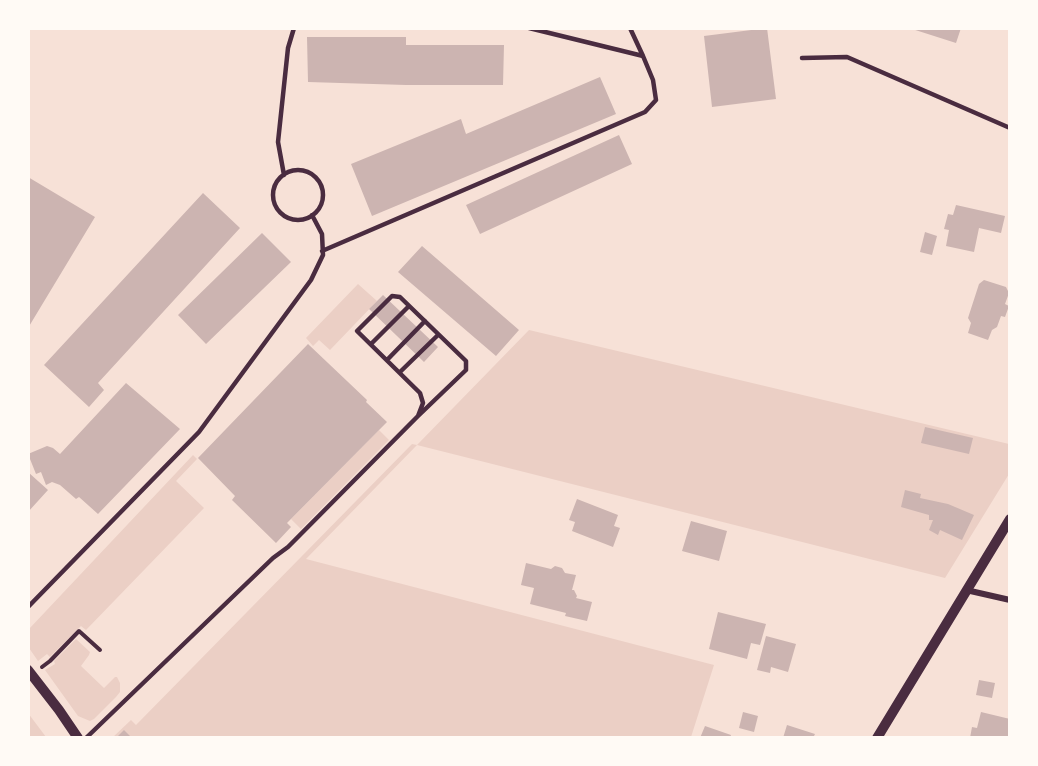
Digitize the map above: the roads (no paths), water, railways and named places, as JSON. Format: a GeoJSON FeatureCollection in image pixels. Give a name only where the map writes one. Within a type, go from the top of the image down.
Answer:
{"type":"FeatureCollection","features":[{"type":"Feature","properties":{"kind":"street"},"geometry":{"type":"LineString","coordinates":[[877,738],[1010,519]]}},
{"type":"Feature","properties":{"kind":"street"},"geometry":{"type":"LineString","coordinates":[[966,590],[1010,600]]}},
{"type":"Feature","properties":{"kind":"street"},"geometry":{"type":"LineString","coordinates":[[30,672],[78,738]]}},
{"type":"Feature","properties":{"kind":"lane"},"geometry":{"type":"LineString","coordinates":[[284,175],[278,142],[288,48],[294,28]]}},
{"type":"Feature","properties":{"kind":"lane"},"geometry":{"type":"LineString","coordinates":[[529,28],[643,56]]}},
{"type":"Feature","properties":{"kind":"lane"},"geometry":{"type":"LineString","coordinates":[[322,251],[645,112],[656,100],[653,80],[630,28]]}},
{"type":"Feature","properties":{"kind":"lane"},"geometry":{"type":"LineString","coordinates":[[802,58],[847,57],[1010,128]]}},
{"type":"Feature","properties":{"kind":"lane"},"geometry":{"type":"LineString","coordinates":[[293,170],[309,172],[321,183],[323,199],[320,207],[312,215],[300,220],[292,219],[284,216],[274,202],[273,194],[279,179],[293,170]]}},
{"type":"Feature","properties":{"kind":"lane"},"geometry":{"type":"LineString","coordinates":[[28,607],[199,432],[311,280],[322,255],[322,234],[312,215]]}},
{"type":"Feature","properties":{"kind":"lane"},"geometry":{"type":"LineString","coordinates":[[86,738],[273,558],[288,548],[466,370],[466,361],[400,297],[392,296],[357,331],[422,396],[423,403],[417,417]]}},
{"type":"Feature","properties":{"kind":"lane"},"geometry":{"type":"LineString","coordinates":[[371,344],[409,306]]}},
{"type":"Feature","properties":{"kind":"lane"},"geometry":{"type":"LineString","coordinates":[[387,360],[424,321]]}},
{"type":"Feature","properties":{"kind":"lane"},"geometry":{"type":"LineString","coordinates":[[400,372],[438,334]]}}]}
